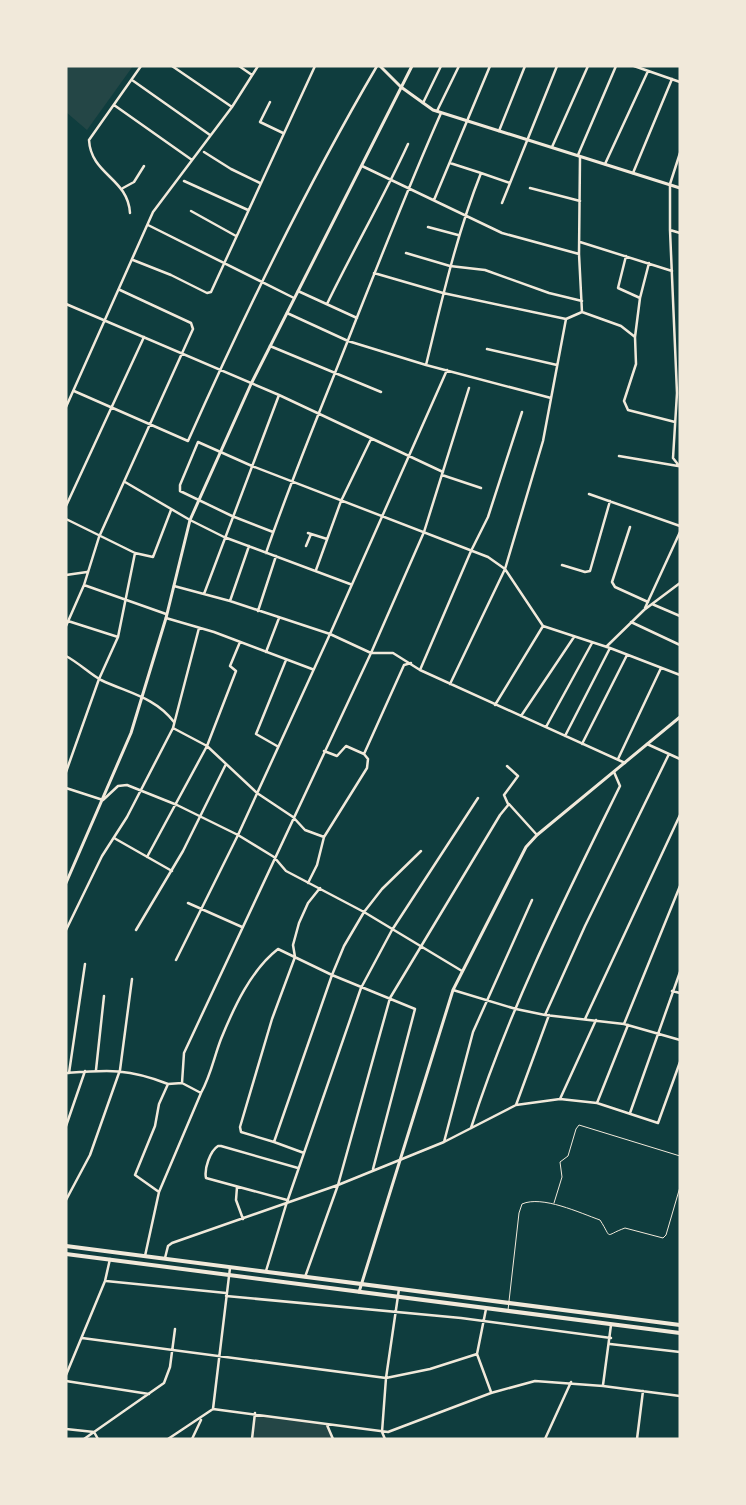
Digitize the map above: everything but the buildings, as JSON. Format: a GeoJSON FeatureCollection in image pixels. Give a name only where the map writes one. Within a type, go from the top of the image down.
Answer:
{"type":"FeatureCollection","features":[{"type":"Feature","properties":{"kind":"main road"},"geometry":{"type":"LineString","coordinates":[[66,1246],[230,1266],[509,1305],[680,1325]]}},
{"type":"Feature","properties":{"kind":"main road"},"geometry":{"type":"LineString","coordinates":[[66,1254],[680,1333]]}},
{"type":"Feature","properties":{"kind":"street"},"geometry":{"type":"LineString","coordinates":[[130,213],[128,198],[123,188],[93,160],[89,147],[90,136],[141,66]]}},
{"type":"Feature","properties":{"kind":"street"},"geometry":{"type":"LineString","coordinates":[[172,66],[232,107]]}},
{"type":"Feature","properties":{"kind":"street"},"geometry":{"type":"LineString","coordinates":[[239,66],[252,74]]}},
{"type":"Feature","properties":{"kind":"street"},"geometry":{"type":"LineString","coordinates":[[66,407],[154,212],[210,134],[232,107],[258,66]]}},
{"type":"Feature","properties":{"kind":"street"},"geometry":{"type":"LineString","coordinates":[[133,260],[172,275],[207,293],[211,292],[315,66]]}},
{"type":"Feature","properties":{"kind":"street"},"geometry":{"type":"LineString","coordinates":[[74,390],[188,440],[263,281],[342,126],[378,66],[401,87],[439,112],[680,188]]}},
{"type":"Feature","properties":{"kind":"street"},"geometry":{"type":"LineString","coordinates":[[66,884],[71,868],[103,800],[131,733],[166,616],[190,520],[251,384],[412,66]]}},
{"type":"Feature","properties":{"kind":"street"},"geometry":{"type":"LineString","coordinates":[[423,103],[441,66]]}},
{"type":"Feature","properties":{"kind":"street"},"geometry":{"type":"LineString","coordinates":[[266,553],[317,414],[459,66]]}},
{"type":"Feature","properties":{"kind":"street"},"geometry":{"type":"LineString","coordinates":[[434,200],[490,66]]}},
{"type":"Feature","properties":{"kind":"street"},"geometry":{"type":"LineString","coordinates":[[499,131],[526,66]]}},
{"type":"Feature","properties":{"kind":"street"},"geometry":{"type":"LineString","coordinates":[[502,204],[557,66]]}},
{"type":"Feature","properties":{"kind":"street"},"geometry":{"type":"LineString","coordinates":[[552,148],[588,66]]}},
{"type":"Feature","properties":{"kind":"street"},"geometry":{"type":"LineString","coordinates":[[582,312],[579,254],[580,201],[578,157],[616,66]]}},
{"type":"Feature","properties":{"kind":"street"},"geometry":{"type":"LineString","coordinates":[[634,66],[680,82]]}},
{"type":"Feature","properties":{"kind":"street"},"geometry":{"type":"LineString","coordinates":[[604,165],[648,71]]}},
{"type":"Feature","properties":{"kind":"street"},"geometry":{"type":"LineString","coordinates":[[632,174],[672,79]]}},
{"type":"Feature","properties":{"kind":"street"},"geometry":{"type":"LineString","coordinates":[[132,80],[210,134]]}},
{"type":"Feature","properties":{"kind":"street"},"geometry":{"type":"LineString","coordinates":[[270,102],[260,122],[283,133]]}},
{"type":"Feature","properties":{"kind":"street"},"geometry":{"type":"LineString","coordinates":[[114,105],[192,160]]}},
{"type":"Feature","properties":{"kind":"street"},"geometry":{"type":"LineString","coordinates":[[326,304],[355,246],[366,232],[408,144]]}},
{"type":"Feature","properties":{"kind":"street"},"geometry":{"type":"LineString","coordinates":[[204,152],[230,169],[260,183]]}},
{"type":"Feature","properties":{"kind":"street"},"geometry":{"type":"LineString","coordinates":[[619,456],[680,467],[673,458],[679,401],[670,230],[670,184],[680,153]]}},
{"type":"Feature","properties":{"kind":"street"},"geometry":{"type":"LineString","coordinates":[[450,163],[510,183]]}},
{"type":"Feature","properties":{"kind":"street"},"geometry":{"type":"LineString","coordinates":[[123,188],[134,182],[144,166]]}},
{"type":"Feature","properties":{"kind":"street"},"geometry":{"type":"LineString","coordinates":[[362,166],[502,233],[579,254]]}},
{"type":"Feature","properties":{"kind":"street"},"geometry":{"type":"LineString","coordinates":[[426,365],[458,235],[481,173]]}},
{"type":"Feature","properties":{"kind":"street"},"geometry":{"type":"LineString","coordinates":[[184,181],[248,210]]}},
{"type":"Feature","properties":{"kind":"street"},"geometry":{"type":"LineString","coordinates":[[530,188],[580,201]]}},
{"type":"Feature","properties":{"kind":"street"},"geometry":{"type":"LineString","coordinates":[[191,210],[236,236]]}},
{"type":"Feature","properties":{"kind":"street"},"geometry":{"type":"LineString","coordinates":[[148,225],[294,298]]}},
{"type":"Feature","properties":{"kind":"street"},"geometry":{"type":"LineString","coordinates":[[428,227],[458,235]]}},
{"type":"Feature","properties":{"kind":"street"},"geometry":{"type":"LineString","coordinates":[[670,230],[680,233]]}},
{"type":"Feature","properties":{"kind":"street"},"geometry":{"type":"LineString","coordinates":[[579,241],[672,270]]}},
{"type":"Feature","properties":{"kind":"street"},"geometry":{"type":"LineString","coordinates":[[406,253],[450,266],[485,270],[549,293],[582,300]]}},
{"type":"Feature","properties":{"kind":"street"},"geometry":{"type":"LineString","coordinates":[[626,256],[618,288],[640,298]]}},
{"type":"Feature","properties":{"kind":"street"},"geometry":{"type":"LineString","coordinates":[[649,264],[640,298],[635,338],[636,364],[624,401],[628,410],[676,422]]}},
{"type":"Feature","properties":{"kind":"street"},"geometry":{"type":"LineString","coordinates":[[374,272],[443,293],[566,318],[582,312],[621,326],[635,338]]}},
{"type":"Feature","properties":{"kind":"street"},"geometry":{"type":"LineString","coordinates":[[66,626],[84,585],[99,537],[151,425],[194,325],[120,290]]}},
{"type":"Feature","properties":{"kind":"street"},"geometry":{"type":"LineString","coordinates":[[298,291],[357,318]]}},
{"type":"Feature","properties":{"kind":"street"},"geometry":{"type":"LineString","coordinates":[[66,304],[279,395],[442,473],[481,488]]}},
{"type":"Feature","properties":{"kind":"street"},"geometry":{"type":"LineString","coordinates":[[287,313],[348,341],[426,365],[551,398]]}},
{"type":"Feature","properties":{"kind":"street"},"geometry":{"type":"LineString","coordinates":[[450,684],[505,569],[543,441],[566,318]]}},
{"type":"Feature","properties":{"kind":"street"},"geometry":{"type":"LineString","coordinates":[[66,506],[144,336]]}},
{"type":"Feature","properties":{"kind":"street"},"geometry":{"type":"LineString","coordinates":[[270,346],[381,392]]}},
{"type":"Feature","properties":{"kind":"street"},"geometry":{"type":"LineString","coordinates":[[488,349],[557,365]]}},
{"type":"Feature","properties":{"kind":"street"},"geometry":{"type":"LineString","coordinates":[[176,960],[238,835],[312,669],[330,634],[447,370]]}},
{"type":"Feature","properties":{"kind":"street"},"geometry":{"type":"LineString","coordinates":[[182,1083],[184,1053],[371,653],[424,532],[468,388]]}},
{"type":"Feature","properties":{"kind":"street"},"geometry":{"type":"LineString","coordinates":[[204,594],[279,395]]}},
{"type":"Feature","properties":{"kind":"street"},"geometry":{"type":"LineString","coordinates":[[420,670],[471,551],[488,517],[522,412]]}},
{"type":"Feature","properties":{"kind":"street"},"geometry":{"type":"LineString","coordinates":[[316,570],[341,501],[371,439]]}},
{"type":"Feature","properties":{"kind":"street"},"geometry":{"type":"LineString","coordinates":[[273,532],[232,516],[179,488],[196,443],[200,442],[219,452],[291,482],[488,557],[505,569],[543,626],[610,648],[680,675]]}},
{"type":"Feature","properties":{"kind":"street"},"geometry":{"type":"LineString","coordinates":[[124,482],[224,537],[351,584]]}},
{"type":"Feature","properties":{"kind":"street"},"geometry":{"type":"LineString","coordinates":[[589,494],[680,526]]}},
{"type":"Feature","properties":{"kind":"street"},"geometry":{"type":"LineString","coordinates":[[562,566],[585,572],[590,571],[610,501]]}},
{"type":"Feature","properties":{"kind":"street"},"geometry":{"type":"LineString","coordinates":[[66,519],[134,553],[153,557],[171,509]]}},
{"type":"Feature","properties":{"kind":"street"},"geometry":{"type":"LineString","coordinates":[[630,526],[612,582],[615,587],[648,602]]}},
{"type":"Feature","properties":{"kind":"street"},"geometry":{"type":"LineString","coordinates":[[644,610],[680,532]]}},
{"type":"Feature","properties":{"kind":"street"},"geometry":{"type":"LineString","coordinates":[[306,546],[309,533],[327,539]]}},
{"type":"Feature","properties":{"kind":"street"},"geometry":{"type":"LineString","coordinates":[[230,601],[249,546]]}},
{"type":"Feature","properties":{"kind":"street"},"geometry":{"type":"LineString","coordinates":[[66,772],[99,679],[118,637],[134,553]]}},
{"type":"Feature","properties":{"kind":"street"},"geometry":{"type":"LineString","coordinates":[[258,611],[276,556]]}},
{"type":"Feature","properties":{"kind":"street"},"geometry":{"type":"LineString","coordinates":[[66,575],[87,572]]}},
{"type":"Feature","properties":{"kind":"street"},"geometry":{"type":"LineString","coordinates":[[606,647],[644,610],[680,583]]}},
{"type":"Feature","properties":{"kind":"street"},"geometry":{"type":"LineString","coordinates":[[84,585],[126,598],[166,616],[312,669]]}},
{"type":"Feature","properties":{"kind":"street"},"geometry":{"type":"LineString","coordinates":[[174,586],[230,601],[330,634],[371,653],[393,653],[420,670],[625,763]]}},
{"type":"Feature","properties":{"kind":"street"},"geometry":{"type":"LineString","coordinates":[[652,604],[680,616]]}},
{"type":"Feature","properties":{"kind":"street"},"geometry":{"type":"LineString","coordinates":[[66,615],[71,617]]}},
{"type":"Feature","properties":{"kind":"street"},"geometry":{"type":"LineString","coordinates":[[266,652],[279,618]]}},
{"type":"Feature","properties":{"kind":"street"},"geometry":{"type":"LineString","coordinates":[[68,621],[118,637]]}},
{"type":"Feature","properties":{"kind":"street"},"geometry":{"type":"LineString","coordinates":[[631,622],[680,645]]}},
{"type":"Feature","properties":{"kind":"street"},"geometry":{"type":"LineString","coordinates":[[495,705],[543,626]]}},
{"type":"Feature","properties":{"kind":"street"},"geometry":{"type":"LineString","coordinates":[[66,930],[82,895],[141,790],[173,728],[199,628]]}},
{"type":"Feature","properties":{"kind":"street"},"geometry":{"type":"LineString","coordinates":[[521,716],[574,637]]}},
{"type":"Feature","properties":{"kind":"street"},"geometry":{"type":"LineString","coordinates":[[147,857],[177,805],[207,746],[236,671],[230,666],[240,642]]}},
{"type":"Feature","properties":{"kind":"street"},"geometry":{"type":"LineString","coordinates":[[546,727],[592,643]]}},
{"type":"Feature","properties":{"kind":"street"},"geometry":{"type":"LineString","coordinates":[[565,736],[610,648]]}},
{"type":"Feature","properties":{"kind":"street"},"geometry":{"type":"LineString","coordinates":[[582,744],[627,655]]}},
{"type":"Feature","properties":{"kind":"street"},"geometry":{"type":"LineString","coordinates":[[66,656],[82,664],[99,679],[151,700],[165,710],[174,722]]}},
{"type":"Feature","properties":{"kind":"street"},"geometry":{"type":"LineString","coordinates":[[278,746],[256,734],[286,660]]}},
{"type":"Feature","properties":{"kind":"street"},"geometry":{"type":"LineString","coordinates":[[364,754],[404,665],[411,663]]}},
{"type":"Feature","properties":{"kind":"street"},"geometry":{"type":"LineString","coordinates":[[618,760],[661,668]]}},
{"type":"Feature","properties":{"kind":"street"},"geometry":{"type":"LineString","coordinates":[[358,1292],[453,990],[526,847],[537,834],[680,717]]}},
{"type":"Feature","properties":{"kind":"street"},"geometry":{"type":"LineString","coordinates":[[173,728],[207,746],[257,793],[293,817],[305,830],[324,837]]}},
{"type":"Feature","properties":{"kind":"street"},"geometry":{"type":"LineString","coordinates":[[647,744],[680,759]]}},
{"type":"Feature","properties":{"kind":"street"},"geometry":{"type":"LineString","coordinates":[[308,883],[317,865],[324,837],[367,768],[368,759],[364,754],[346,746],[336,756],[324,751]]}},
{"type":"Feature","properties":{"kind":"street"},"geometry":{"type":"LineString","coordinates":[[544,1015],[669,754]]}},
{"type":"Feature","properties":{"kind":"street"},"geometry":{"type":"LineString","coordinates":[[136,930],[172,871],[226,764]]}},
{"type":"Feature","properties":{"kind":"street"},"geometry":{"type":"LineString","coordinates":[[507,766],[518,776],[504,795],[509,804],[537,834]]}},
{"type":"Feature","properties":{"kind":"street"},"geometry":{"type":"LineString","coordinates":[[471,1129],[487,1079],[555,918],[620,786],[614,772]]}},
{"type":"Feature","properties":{"kind":"street"},"geometry":{"type":"LineString","coordinates":[[103,800],[118,786],[127,785],[177,805],[238,835],[274,857],[286,871],[364,912],[419,947],[462,971]]}},
{"type":"Feature","properties":{"kind":"street"},"geometry":{"type":"LineString","coordinates":[[66,788],[103,800]]}},
{"type":"Feature","properties":{"kind":"street"},"geometry":{"type":"LineString","coordinates":[[266,1271],[298,1168],[361,988],[392,930],[478,798]]}},
{"type":"Feature","properties":{"kind":"street"},"geometry":{"type":"LineString","coordinates":[[305,1277],[338,1185],[390,998],[419,947],[500,815],[509,804]]}},
{"type":"Feature","properties":{"kind":"street"},"geometry":{"type":"LineString","coordinates":[[585,1019],[680,815]]}},
{"type":"Feature","properties":{"kind":"street"},"geometry":{"type":"LineString","coordinates":[[114,838],[172,871]]}},
{"type":"Feature","properties":{"kind":"street"},"geometry":{"type":"LineString","coordinates":[[274,1142],[332,975],[344,946],[364,912],[382,889],[420,851]]}},
{"type":"Feature","properties":{"kind":"street"},"geometry":{"type":"LineString","coordinates":[[66,872],[71,868]]}},
{"type":"Feature","properties":{"kind":"street"},"geometry":{"type":"LineString","coordinates":[[624,1024],[680,886]]}},
{"type":"Feature","properties":{"kind":"street"},"geometry":{"type":"LineString","coordinates":[[304,1153],[239,1130],[272,1019],[295,957],[293,945],[299,923],[308,903],[320,888]]}},
{"type":"Feature","properties":{"kind":"street"},"geometry":{"type":"LineString","coordinates":[[444,1142],[473,1032],[485,1001],[532,900]]}},
{"type":"Feature","properties":{"kind":"street"},"geometry":{"type":"LineString","coordinates":[[188,903],[242,927]]}},
{"type":"Feature","properties":{"kind":"street"},"geometry":{"type":"LineString","coordinates":[[144,1256],[159,1192],[210,1076],[221,1040],[234,1009],[249,983],[268,957],[278,949],[361,988],[415,1009],[373,1169]]}},
{"type":"Feature","properties":{"kind":"street"},"geometry":{"type":"LineString","coordinates":[[85,964],[68,1073],[120,1070],[146,1075],[168,1084],[182,1083],[201,1093]]}},
{"type":"Feature","properties":{"kind":"street"},"geometry":{"type":"LineString","coordinates":[[630,1113],[680,972]]}},
{"type":"Feature","properties":{"kind":"street"},"geometry":{"type":"LineString","coordinates":[[66,1200],[90,1155],[120,1070],[132,979]]}},
{"type":"Feature","properties":{"kind":"street"},"geometry":{"type":"LineString","coordinates":[[453,990],[516,1009],[544,1015],[624,1024],[680,1040]]}},
{"type":"Feature","properties":{"kind":"street"},"geometry":{"type":"LineString","coordinates":[[672,991],[680,994]]}},
{"type":"Feature","properties":{"kind":"street"},"geometry":{"type":"LineString","coordinates":[[96,1070],[104,996]]}},
{"type":"Feature","properties":{"kind":"street"},"geometry":{"type":"LineString","coordinates":[[516,1105],[549,1015]]}},
{"type":"Feature","properties":{"kind":"street"},"geometry":{"type":"LineString","coordinates":[[560,1099],[596,1020]]}},
{"type":"Feature","properties":{"kind":"street"},"geometry":{"type":"LineString","coordinates":[[597,1103],[628,1025]]}},
{"type":"Feature","properties":{"kind":"street"},"geometry":{"type":"LineString","coordinates":[[165,1258],[168,1246],[172,1243],[286,1205],[373,1169],[399,1161],[444,1142],[516,1105],[560,1099],[597,1103],[658,1123],[680,1062]]}},
{"type":"Feature","properties":{"kind":"street"},"geometry":{"type":"LineString","coordinates":[[66,1126],[85,1071]]}},
{"type":"Feature","properties":{"kind":"street"},"geometry":{"type":"LineString","coordinates":[[159,1192],[134,1176],[155,1126],[159,1104],[168,1084]]}},
{"type":"Feature","properties":{"kind":"street"},"geometry":{"type":"LineString","coordinates":[[287,1201],[206,1178],[206,1172],[215,1147],[221,1146],[298,1168]]}},
{"type":"Feature","properties":{"kind":"street"},"geometry":{"type":"LineString","coordinates":[[237,1187],[236,1200],[243,1220]]}},
{"type":"Feature","properties":{"kind":"street"},"geometry":{"type":"LineString","coordinates":[[66,1374],[105,1281],[110,1259]]}},
{"type":"Feature","properties":{"kind":"street"},"geometry":{"type":"LineString","coordinates":[[168,1439],[213,1409],[230,1266]]}},
{"type":"Feature","properties":{"kind":"street"},"geometry":{"type":"LineString","coordinates":[[105,1281],[483,1321],[611,1338]]}},
{"type":"Feature","properties":{"kind":"street"},"geometry":{"type":"LineString","coordinates":[[385,1439],[382,1432],[386,1378],[399,1289]]}},
{"type":"Feature","properties":{"kind":"street"},"geometry":{"type":"LineString","coordinates":[[486,1309],[478,1354],[491,1393]]}},
{"type":"Feature","properties":{"kind":"street"},"geometry":{"type":"LineString","coordinates":[[603,1386],[611,1338],[611,1325]]}},
{"type":"Feature","properties":{"kind":"street"},"geometry":{"type":"LineString","coordinates":[[84,1439],[164,1383],[168,1376],[175,1329]]}},
{"type":"Feature","properties":{"kind":"street"},"geometry":{"type":"LineString","coordinates":[[82,1338],[219,1354],[386,1378],[430,1369],[478,1354]]}},
{"type":"Feature","properties":{"kind":"street"},"geometry":{"type":"LineString","coordinates":[[610,1344],[680,1352]]}},
{"type":"Feature","properties":{"kind":"street"},"geometry":{"type":"LineString","coordinates":[[66,1380],[149,1394]]}},
{"type":"Feature","properties":{"kind":"street"},"geometry":{"type":"LineString","coordinates":[[213,1409],[255,1413],[382,1432],[396,1431],[491,1393],[534,1381],[571,1382],[680,1396]]}},
{"type":"Feature","properties":{"kind":"street"},"geometry":{"type":"LineString","coordinates":[[545,1439],[571,1382]]}},
{"type":"Feature","properties":{"kind":"street"},"geometry":{"type":"LineString","coordinates":[[637,1439],[643,1391]]}},
{"type":"Feature","properties":{"kind":"street"},"geometry":{"type":"LineString","coordinates":[[252,1439],[255,1413]]}},
{"type":"Feature","properties":{"kind":"street"},"geometry":{"type":"LineString","coordinates":[[192,1439],[202,1418]]}},
{"type":"Feature","properties":{"kind":"street"},"geometry":{"type":"LineString","coordinates":[[327,1425],[333,1439]]}},
{"type":"Feature","properties":{"kind":"street"},"geometry":{"type":"LineString","coordinates":[[66,1429],[94,1432]]}},
{"type":"Feature","properties":{"kind":"street"},"geometry":{"type":"LineString","coordinates":[[94,1432],[98,1439]]}},
{"type":"Feature","properties":{"kind":"lane"},"geometry":{"type":"LineString","coordinates":[[554,1204],[562,1177],[560,1162],[568,1156],[579,1125],[680,1156]]}},
{"type":"Feature","properties":{"kind":"lane"},"geometry":{"type":"LineString","coordinates":[[508,1312],[520,1207],[530,1201],[554,1204],[600,1220],[604,1231],[609,1234],[614,1235],[625,1228],[663,1238],[666,1235],[680,1187]]}},
{"type":"Feature","properties":{"kind":"shaded area"},"geometry":{"type":"Polygon","coordinates":[[[66,66],[133,66],[87,130],[66,112],[66,66]]]}},
{"type":"Feature","properties":{"kind":"shaded area"},"geometry":{"type":"Polygon","coordinates":[[[255,1413],[327,1425],[333,1439],[252,1439],[255,1413]]]}}]}
